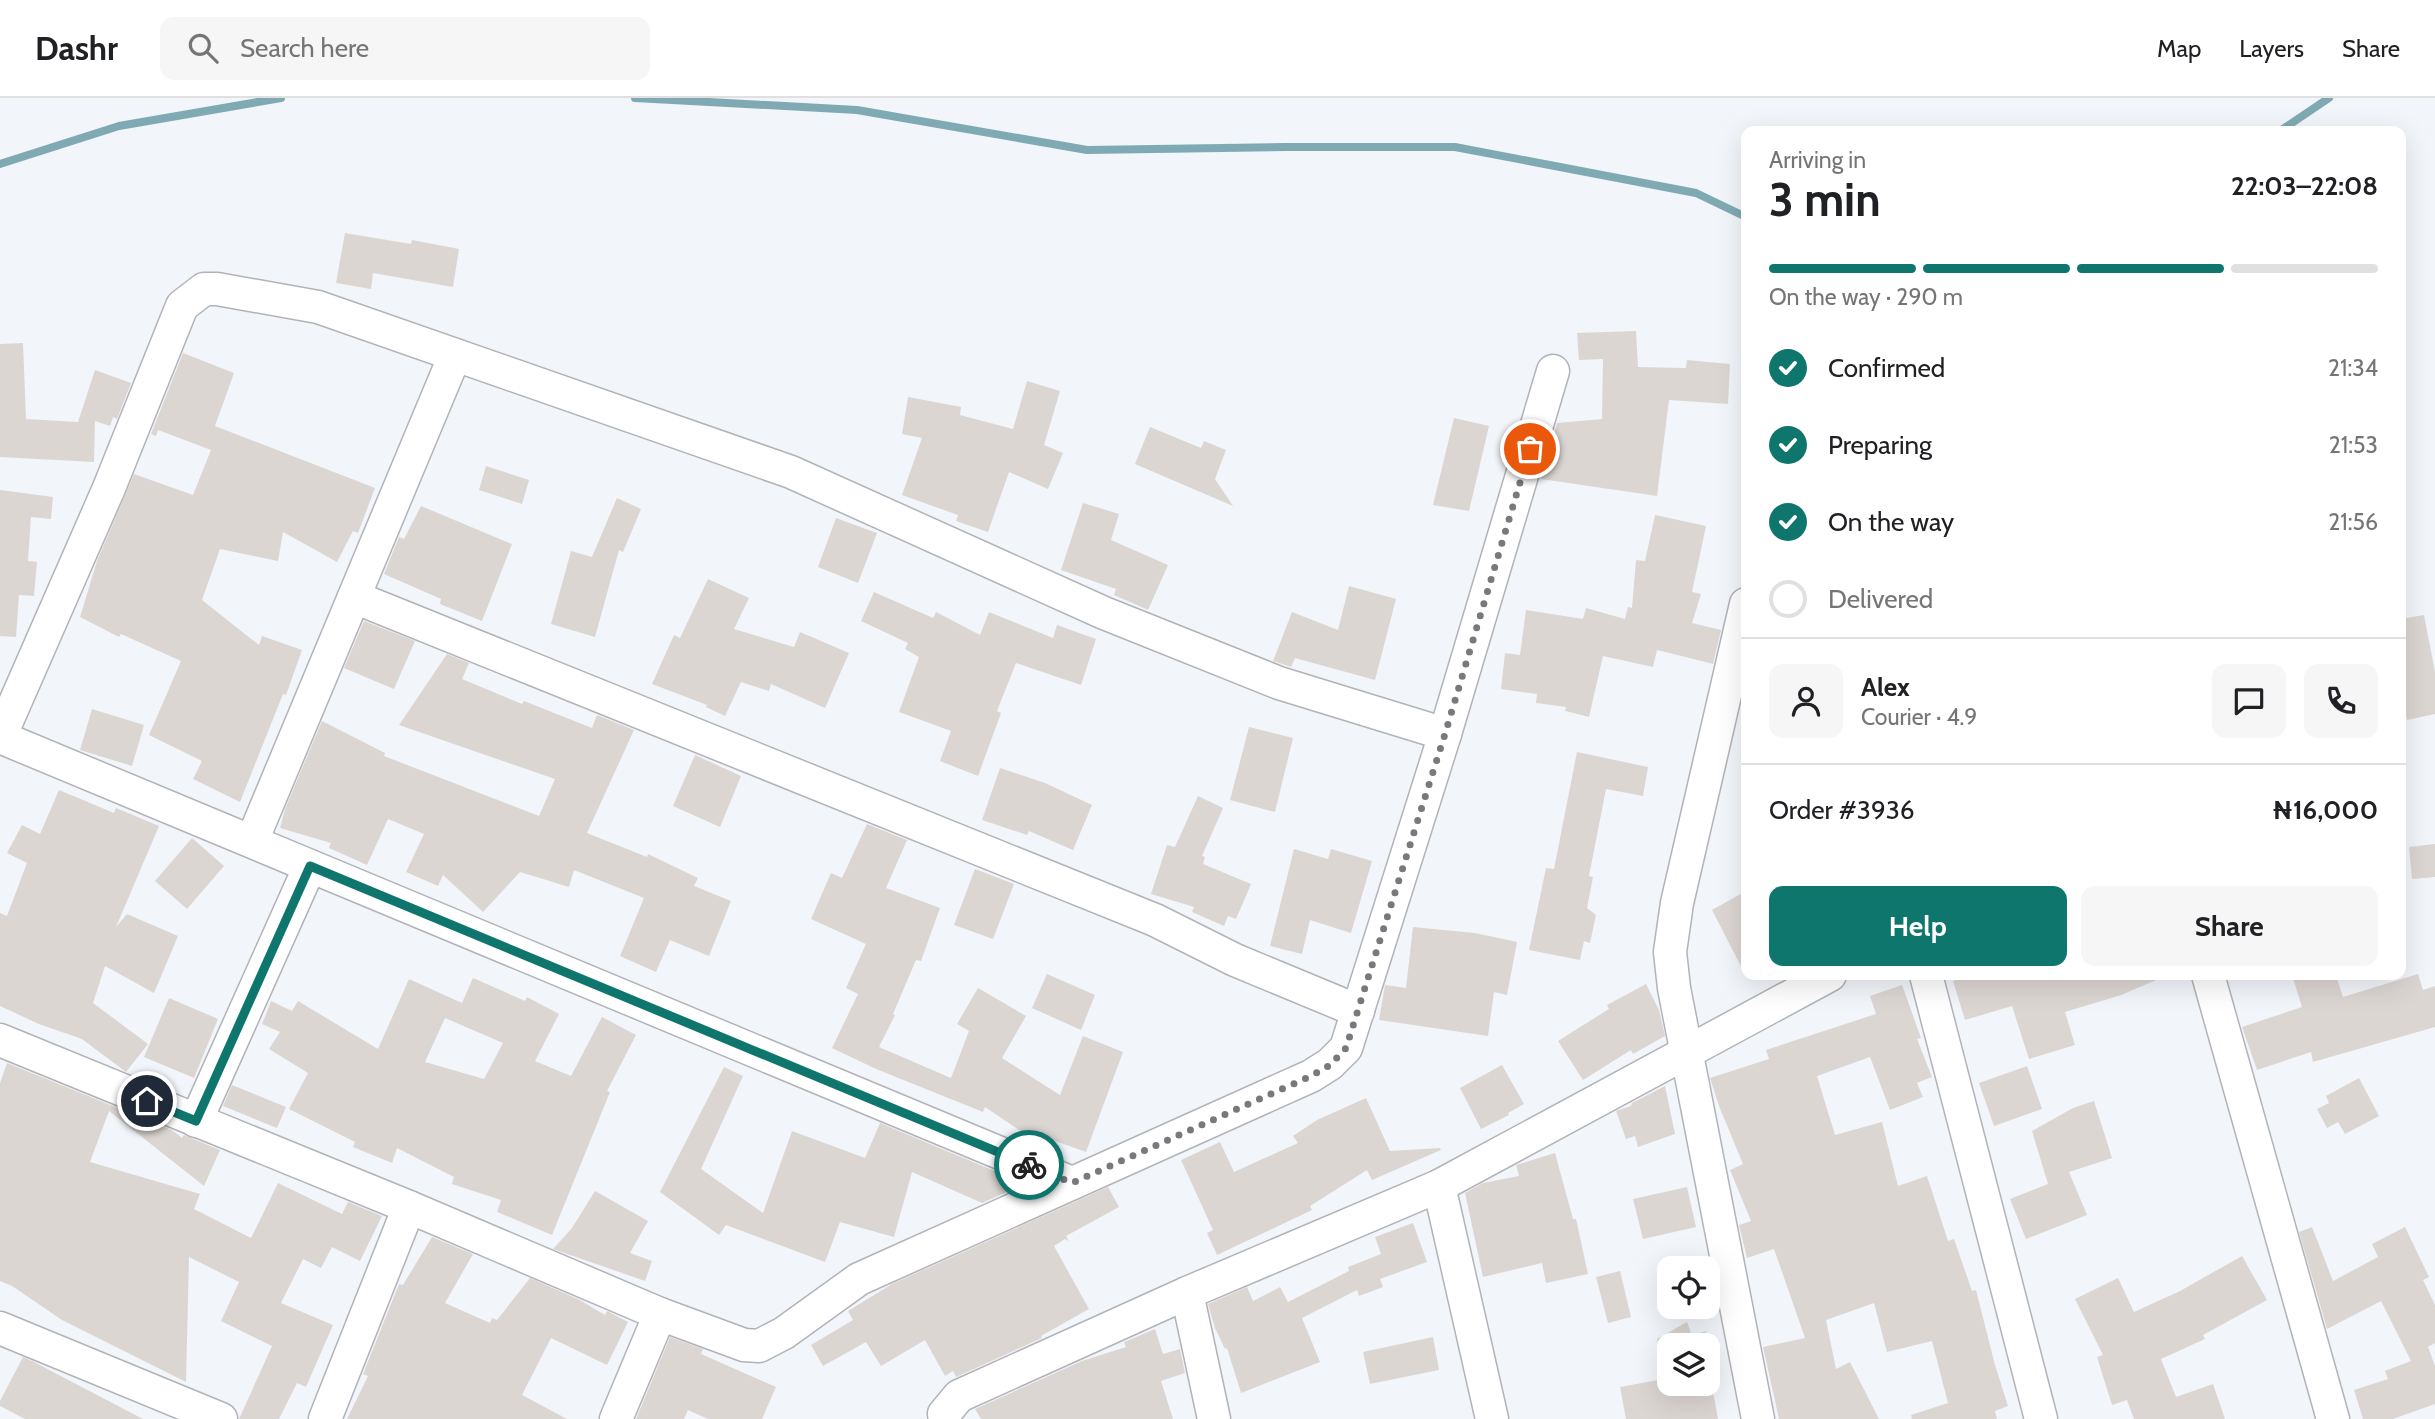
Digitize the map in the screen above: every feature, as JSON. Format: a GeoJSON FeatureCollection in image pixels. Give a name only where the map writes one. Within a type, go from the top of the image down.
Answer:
{"type":"FeatureCollection","features":[{"type":"Feature","properties":{"kind":"street"},"geometry":{"type":"LineString","coordinates":[[1072,1183],[0,737],[109,488],[182,306],[204,289],[218,289],[318,307],[791,472],[1104,613],[1279,683],[1445,734]]}},
{"type":"Feature","properties":{"kind":"street"},"geometry":{"type":"LineString","coordinates":[[252,841],[456,355]]}},
{"type":"Feature","properties":{"kind":"street"},"geometry":{"type":"LineString","coordinates":[[0,1040],[409,1207],[660,1314],[744,1345],[759,1346],[784,1333],[859,1279],[1311,1076],[1330,1065],[1346,1048],[1445,734],[1553,371]]}},
{"type":"Feature","properties":{"kind":"street"},"geometry":{"type":"LineString","coordinates":[[354,597],[1155,920],[1235,960],[1358,1011]]}},
{"type":"Feature","properties":{"kind":"street"},"geometry":{"type":"LineString","coordinates":[[1741,626],[1677,903],[1670,953],[1685,1052],[1758,1419]]}},
{"type":"Feature","properties":{"kind":"street"},"geometry":{"type":"LineString","coordinates":[[196,1121],[310,866]]}},
{"type":"Feature","properties":{"kind":"street"},"geometry":{"type":"LineString","coordinates":[[945,1419],[944,1414],[959,1396],[1187,1293],[1439,1186],[1821,980]]}},
{"type":"Feature","properties":{"kind":"street"},"geometry":{"type":"LineString","coordinates":[[1927,980],[2041,1419]]}},
{"type":"Feature","properties":{"kind":"street"},"geometry":{"type":"LineString","coordinates":[[2209,980],[2333,1419]]}},
{"type":"Feature","properties":{"kind":"street"},"geometry":{"type":"LineString","coordinates":[[1439,1186],[1492,1419]]}},
{"type":"Feature","properties":{"kind":"street"},"geometry":{"type":"LineString","coordinates":[[325,1419],[409,1207]]}},
{"type":"Feature","properties":{"kind":"street"},"geometry":{"type":"LineString","coordinates":[[1187,1293],[1214,1419]]}},
{"type":"Feature","properties":{"kind":"street"},"geometry":{"type":"LineString","coordinates":[[616,1419],[660,1314]]}},
{"type":"Feature","properties":{"kind":"street"},"geometry":{"type":"LineString","coordinates":[[0,1328],[221,1419]]}},
{"type":"Feature","properties":{"kind":"building"},"geometry":{"type":"Polygon","coordinates":[[[345,233],[411,244],[412,240],[459,249],[453,287],[373,273],[371,289],[336,283],[345,233]]]}},
{"type":"Feature","properties":{"kind":"building"},"geometry":{"type":"Polygon","coordinates":[[[1636,331],[1638,367],[1686,368],[1687,360],[1730,364],[1728,404],[1669,400],[1657,496],[1541,479],[1557,423],[1602,419],[1603,359],[1579,360],[1577,333],[1636,331]]]}},
{"type":"Feature","properties":{"kind":"building"},"geometry":{"type":"Polygon","coordinates":[[[23,343],[26,419],[78,422],[95,370],[131,383],[117,419],[113,417],[110,426],[95,421],[94,462],[0,457],[0,344],[23,343]]]}},
{"type":"Feature","properties":{"kind":"building"},"geometry":{"type":"Polygon","coordinates":[[[183,353],[234,373],[215,426],[375,488],[358,533],[353,531],[337,562],[283,532],[278,561],[220,549],[202,600],[259,645],[262,636],[302,650],[286,695],[283,694],[240,802],[193,779],[202,761],[149,735],[181,661],[121,634],[119,637],[80,617],[97,561],[134,474],[193,495],[211,450],[158,430],[156,436],[151,434],[183,353]]]}},
{"type":"Feature","properties":{"kind":"building"},"geometry":{"type":"Polygon","coordinates":[[[1027,381],[1060,391],[1044,445],[1063,453],[1048,489],[1009,472],[988,532],[956,521],[958,515],[902,495],[922,438],[902,434],[908,397],[961,407],[960,415],[1013,429],[1027,381]]]}},
{"type":"Feature","properties":{"kind":"building"},"geometry":{"type":"Polygon","coordinates":[[[1454,418],[1489,426],[1469,511],[1433,505],[1454,418]]]}},
{"type":"Feature","properties":{"kind":"building"},"geometry":{"type":"Polygon","coordinates":[[[1150,427],[1201,448],[1204,441],[1226,450],[1215,479],[1233,506],[1135,464],[1150,427]]]}},
{"type":"Feature","properties":{"kind":"building"},"geometry":{"type":"Polygon","coordinates":[[[486,466],[529,480],[522,504],[479,490],[486,466]]]}},
{"type":"Feature","properties":{"kind":"building"},"geometry":{"type":"Polygon","coordinates":[[[0,490],[53,497],[51,519],[31,517],[28,561],[37,562],[34,596],[19,595],[16,637],[0,636],[0,490]]]}},
{"type":"Feature","properties":{"kind":"building"},"geometry":{"type":"Polygon","coordinates":[[[617,498],[641,509],[623,552],[619,550],[595,637],[551,624],[571,551],[592,557],[617,498]]]}},
{"type":"Feature","properties":{"kind":"building"},"geometry":{"type":"Polygon","coordinates":[[[1083,503],[1119,514],[1111,540],[1168,565],[1148,610],[1114,595],[1116,589],[1061,570],[1083,503]]]}},
{"type":"Feature","properties":{"kind":"building"},"geometry":{"type":"Polygon","coordinates":[[[421,506],[512,544],[482,621],[440,604],[441,599],[384,574],[399,537],[404,539],[421,506]]]}},
{"type":"Feature","properties":{"kind":"building"},"geometry":{"type":"Polygon","coordinates":[[[1655,515],[1706,526],[1692,592],[1701,594],[1692,623],[1721,630],[1713,664],[1657,650],[1653,667],[1603,656],[1589,717],[1565,711],[1566,707],[1536,703],[1537,694],[1501,689],[1505,653],[1520,655],[1526,610],[1583,619],[1586,608],[1625,619],[1628,607],[1632,608],[1636,560],[1645,561],[1655,515]]]}},
{"type":"Feature","properties":{"kind":"building"},"geometry":{"type":"Polygon","coordinates":[[[836,518],[877,533],[858,583],[818,567],[836,518]]]}},
{"type":"Feature","properties":{"kind":"building"},"geometry":{"type":"Polygon","coordinates":[[[708,579],[749,598],[734,629],[794,647],[800,632],[849,653],[825,708],[771,684],[769,691],[741,682],[725,716],[706,707],[707,705],[652,684],[674,635],[680,638],[708,579]]]}},
{"type":"Feature","properties":{"kind":"building"},"geometry":{"type":"Polygon","coordinates":[[[1349,586],[1396,599],[1375,680],[1295,658],[1291,667],[1273,661],[1292,612],[1338,630],[1349,586]]]}},
{"type":"Feature","properties":{"kind":"building"},"geometry":{"type":"Polygon","coordinates":[[[874,592],[933,618],[936,612],[980,635],[989,612],[1053,638],[1057,625],[1096,639],[1081,685],[1016,663],[997,711],[1001,713],[978,776],[940,761],[951,731],[899,712],[919,657],[905,649],[908,643],[861,621],[874,592]]]}},
{"type":"Feature","properties":{"kind":"building"},"geometry":{"type":"Polygon","coordinates":[[[2424,615],[2435,672],[2435,714],[2407,720],[2406,716],[2406,618],[2424,615]]]}},
{"type":"Feature","properties":{"kind":"building"},"geometry":{"type":"Polygon","coordinates":[[[364,621],[415,641],[394,689],[344,668],[364,621]]]}},
{"type":"Feature","properties":{"kind":"building"},"geometry":{"type":"Polygon","coordinates":[[[447,654],[469,663],[462,679],[522,704],[524,701],[592,728],[597,715],[634,730],[587,833],[647,857],[648,854],[698,878],[694,886],[731,901],[709,956],[670,940],[656,972],[620,956],[644,898],[574,870],[569,887],[520,872],[483,912],[443,875],[438,886],[406,872],[424,834],[388,819],[367,865],[329,848],[331,843],[280,828],[285,809],[322,721],[385,753],[384,756],[539,816],[555,779],[399,725],[447,654]]]}},
{"type":"Feature","properties":{"kind":"building"},"geometry":{"type":"Polygon","coordinates":[[[92,709],[144,725],[132,766],[80,750],[92,709]]]}},
{"type":"Feature","properties":{"kind":"building"},"geometry":{"type":"Polygon","coordinates":[[[1249,727],[1293,738],[1275,812],[1230,800],[1249,727]]]}},
{"type":"Feature","properties":{"kind":"building"},"geometry":{"type":"Polygon","coordinates":[[[1577,752],[1648,767],[1643,796],[1606,789],[1589,876],[1593,877],[1587,908],[1596,915],[1590,943],[1584,941],[1580,960],[1529,950],[1546,868],[1554,869],[1577,752]]]}},
{"type":"Feature","properties":{"kind":"building"},"geometry":{"type":"Polygon","coordinates":[[[695,755],[741,776],[720,827],[673,806],[695,755]]]}},
{"type":"Feature","properties":{"kind":"building"},"geometry":{"type":"Polygon","coordinates":[[[1000,768],[1045,783],[1092,805],[1073,850],[1029,831],[1027,835],[982,820],[1000,768]]]}},
{"type":"Feature","properties":{"kind":"building"},"geometry":{"type":"Polygon","coordinates":[[[59,790],[114,813],[116,808],[159,826],[116,927],[127,914],[178,936],[154,993],[105,966],[93,1003],[148,1044],[126,1072],[82,1039],[39,1024],[0,1006],[0,913],[7,916],[27,863],[7,853],[22,825],[40,834],[59,790]]]}},
{"type":"Feature","properties":{"kind":"building"},"geometry":{"type":"Polygon","coordinates":[[[1198,796],[1223,808],[1202,856],[1205,857],[1203,864],[1251,884],[1236,919],[1228,916],[1224,926],[1192,912],[1194,907],[1151,894],[1167,845],[1175,847],[1198,796]]]}},
{"type":"Feature","properties":{"kind":"building"},"geometry":{"type":"Polygon","coordinates":[[[867,824],[907,840],[886,888],[940,908],[921,961],[916,960],[893,1014],[895,1015],[879,1047],[951,1078],[969,1031],[957,1024],[978,988],[1026,1016],[1002,1058],[1060,1095],[1083,1036],[1123,1052],[1086,1152],[1030,1132],[1028,1136],[985,1107],[983,1112],[876,1069],[832,1048],[858,994],[846,988],[866,944],[811,919],[831,873],[842,878],[867,824]]]}},
{"type":"Feature","properties":{"kind":"building"},"geometry":{"type":"Polygon","coordinates":[[[192,838],[224,866],[187,909],[155,881],[192,838]]]}},
{"type":"Feature","properties":{"kind":"building"},"geometry":{"type":"Polygon","coordinates":[[[2435,844],[2435,877],[2412,879],[2409,847],[2435,844]]]}},
{"type":"Feature","properties":{"kind":"building"},"geometry":{"type":"Polygon","coordinates":[[[1294,849],[1328,859],[1331,849],[1372,861],[1351,933],[1310,920],[1302,954],[1270,946],[1294,849]]]}},
{"type":"Feature","properties":{"kind":"building"},"geometry":{"type":"Polygon","coordinates":[[[975,869],[1014,884],[993,939],[954,925],[975,869]]]}},
{"type":"Feature","properties":{"kind":"building"},"geometry":{"type":"Polygon","coordinates":[[[1741,894],[1741,966],[1712,910],[1741,894]]]}},
{"type":"Feature","properties":{"kind":"building"},"geometry":{"type":"Polygon","coordinates":[[[1413,927],[1475,933],[1517,942],[1507,995],[1494,992],[1488,1036],[1379,1020],[1385,985],[1406,988],[1413,927]]]}},
{"type":"Feature","properties":{"kind":"building"},"geometry":{"type":"Polygon","coordinates":[[[1047,974],[1095,995],[1081,1030],[1032,1008],[1047,974]]]}},
{"type":"Feature","properties":{"kind":"building"},"geometry":{"type":"Polygon","coordinates":[[[2418,974],[2423,990],[2435,986],[2435,1027],[2313,1062],[2311,1052],[2257,1070],[2242,1027],[2302,1007],[2294,980],[2338,980],[2343,997],[2406,980],[2418,974]]]}},
{"type":"Feature","properties":{"kind":"building"},"geometry":{"type":"Polygon","coordinates":[[[473,978],[525,1001],[527,997],[559,1014],[535,1061],[571,1076],[602,1017],[636,1035],[607,1091],[610,1092],[552,1235],[497,1212],[501,1200],[452,1184],[454,1177],[397,1148],[392,1163],[353,1147],[355,1142],[289,1109],[308,1073],[269,1049],[280,1032],[262,1024],[271,1001],[292,1011],[298,1001],[378,1049],[409,979],[462,1003],[473,978]],[[445,1018],[425,1062],[484,1079],[503,1043],[445,1018]]]}},
{"type":"Feature","properties":{"kind":"building"},"geometry":{"type":"Polygon","coordinates":[[[2156,980],[2121,995],[2065,1012],[2075,1045],[2029,1059],[2012,1006],[1965,1020],[1953,981],[2156,980]]]}},
{"type":"Feature","properties":{"kind":"building"},"geometry":{"type":"Polygon","coordinates":[[[1646,984],[1659,1010],[1665,1036],[1633,1054],[1631,1050],[1583,1080],[1558,1041],[1609,1009],[1607,1005],[1646,984]]]}},
{"type":"Feature","properties":{"kind":"building"},"geometry":{"type":"Polygon","coordinates":[[[1902,985],[1921,1038],[1917,1039],[1932,1077],[1917,1083],[1923,1097],[1890,1110],[1870,1057],[1817,1076],[1835,1135],[1882,1122],[1898,1186],[1927,1176],[1948,1241],[1954,1239],[1972,1291],[1976,1290],[2008,1406],[1995,1411],[1997,1419],[1912,1419],[1911,1415],[1948,1403],[1932,1341],[1887,1352],[1874,1303],[1826,1320],[1836,1369],[1850,1362],[1879,1419],[1779,1419],[1763,1347],[1805,1338],[1774,1249],[1747,1258],[1739,1225],[1751,1221],[1730,1170],[1743,1164],[1710,1078],[1769,1059],[1766,1050],[1876,1014],[1870,996],[1902,985]]]}},
{"type":"Feature","properties":{"kind":"building"},"geometry":{"type":"Polygon","coordinates":[[[169,998],[218,1019],[194,1078],[144,1057],[169,998]]]}},
{"type":"Feature","properties":{"kind":"building"},"geometry":{"type":"Polygon","coordinates":[[[7,1063],[172,1130],[182,1138],[184,1135],[220,1150],[204,1186],[109,1111],[90,1162],[200,1194],[194,1209],[251,1238],[278,1183],[342,1214],[348,1202],[382,1216],[360,1261],[332,1247],[321,1268],[303,1259],[281,1303],[333,1325],[306,1387],[297,1383],[279,1419],[239,1419],[272,1346],[221,1321],[239,1282],[189,1257],[186,1382],[62,1320],[12,1286],[0,1281],[0,1083],[7,1063]]]}},
{"type":"Feature","properties":{"kind":"building"},"geometry":{"type":"Polygon","coordinates":[[[1502,1065],[1524,1104],[1481,1129],[1460,1088],[1502,1065]]]}},
{"type":"Feature","properties":{"kind":"building"},"geometry":{"type":"Polygon","coordinates":[[[2027,1066],[2042,1109],[1994,1126],[1979,1083],[2027,1066]]]}},
{"type":"Feature","properties":{"kind":"building"},"geometry":{"type":"Polygon","coordinates":[[[724,1067],[743,1076],[701,1169],[763,1213],[792,1131],[865,1158],[880,1123],[1016,1180],[1011,1190],[982,1203],[912,1172],[894,1237],[840,1222],[825,1262],[726,1225],[719,1235],[660,1192],[724,1067]]]}},
{"type":"Feature","properties":{"kind":"building"},"geometry":{"type":"Polygon","coordinates":[[[2359,1078],[2379,1116],[2345,1134],[2338,1122],[2327,1128],[2317,1109],[2329,1103],[2326,1096],[2359,1078]]]}},
{"type":"Feature","properties":{"kind":"building"},"geometry":{"type":"Polygon","coordinates":[[[232,1085],[286,1107],[277,1128],[223,1106],[232,1085]]]}},
{"type":"Feature","properties":{"kind":"building"},"geometry":{"type":"Polygon","coordinates":[[[1665,1086],[1675,1134],[1638,1147],[1635,1136],[1626,1139],[1616,1111],[1631,1106],[1665,1086]]]}},
{"type":"Feature","properties":{"kind":"building"},"geometry":{"type":"Polygon","coordinates":[[[1366,1098],[1390,1151],[1441,1150],[1372,1180],[1367,1170],[1310,1206],[1312,1210],[1217,1255],[1207,1233],[1213,1230],[1181,1160],[1220,1142],[1234,1172],[1298,1143],[1293,1136],[1317,1120],[1366,1098]]]}},
{"type":"Feature","properties":{"kind":"building"},"geometry":{"type":"Polygon","coordinates":[[[2094,1101],[2112,1158],[2069,1172],[2087,1215],[2026,1239],[2010,1199],[2048,1184],[2032,1131],[2073,1108],[2094,1101]]]}},
{"type":"Feature","properties":{"kind":"building"},"geometry":{"type":"Polygon","coordinates":[[[1555,1153],[1573,1219],[1576,1219],[1588,1274],[1546,1283],[1542,1263],[1483,1277],[1465,1193],[1483,1183],[1519,1176],[1516,1165],[1555,1153]]]}},
{"type":"Feature","properties":{"kind":"building"},"geometry":{"type":"Polygon","coordinates":[[[1108,1187],[1119,1207],[1066,1236],[1069,1241],[1065,1239],[1054,1246],[1089,1309],[1041,1336],[1042,1338],[956,1377],[953,1371],[945,1376],[925,1340],[881,1366],[866,1342],[823,1366],[811,1345],[853,1320],[848,1311],[892,1284],[1108,1187]]]}},
{"type":"Feature","properties":{"kind":"building"},"geometry":{"type":"Polygon","coordinates":[[[1687,1187],[1696,1227],[1643,1239],[1633,1199],[1687,1187]]]}},
{"type":"Feature","properties":{"kind":"building"},"geometry":{"type":"Polygon","coordinates":[[[595,1191],[648,1221],[630,1253],[652,1261],[645,1281],[553,1249],[572,1228],[595,1191]]]}},
{"type":"Feature","properties":{"kind":"building"},"geometry":{"type":"Polygon","coordinates":[[[1413,1223],[1427,1262],[1380,1279],[1383,1287],[1359,1296],[1357,1290],[1302,1318],[1320,1362],[1241,1393],[1227,1348],[1225,1349],[1215,1328],[1208,1304],[1247,1287],[1253,1301],[1280,1287],[1288,1302],[1349,1271],[1348,1267],[1381,1254],[1375,1237],[1413,1223]]]}},
{"type":"Feature","properties":{"kind":"building"},"geometry":{"type":"Polygon","coordinates":[[[2312,1227],[2333,1281],[2378,1257],[2372,1244],[2405,1227],[2429,1277],[2423,1280],[2435,1305],[2435,1343],[2428,1347],[2435,1366],[2435,1404],[2393,1419],[2363,1419],[2354,1390],[2388,1379],[2385,1371],[2411,1361],[2381,1301],[2327,1329],[2299,1232],[2312,1227]]]}},
{"type":"Feature","properties":{"kind":"building"},"geometry":{"type":"Polygon","coordinates":[[[432,1237],[473,1254],[445,1303],[490,1323],[492,1318],[497,1320],[530,1278],[578,1299],[605,1315],[607,1311],[628,1322],[607,1365],[551,1338],[522,1395],[567,1419],[347,1419],[368,1376],[363,1374],[399,1284],[403,1285],[432,1237]]]}},
{"type":"Feature","properties":{"kind":"building"},"geometry":{"type":"Polygon","coordinates":[[[2242,1256],[2267,1300],[2203,1335],[2205,1339],[2161,1359],[2176,1397],[2213,1384],[2225,1419],[2134,1419],[2127,1400],[2112,1405],[2097,1357],[2103,1355],[2075,1299],[2118,1278],[2134,1312],[2180,1291],[2242,1256]]]}},
{"type":"Feature","properties":{"kind":"building"},"geometry":{"type":"Polygon","coordinates":[[[1620,1271],[1631,1317],[1608,1323],[1596,1277],[1620,1271]]]}},
{"type":"Feature","properties":{"kind":"building"},"geometry":{"type":"Polygon","coordinates":[[[1687,1322],[1691,1333],[1668,1333],[1687,1322]]]}},
{"type":"Feature","properties":{"kind":"building"},"geometry":{"type":"Polygon","coordinates":[[[1155,1329],[1163,1354],[1180,1349],[1185,1373],[1161,1381],[1173,1419],[981,1419],[975,1409],[1082,1361],[1126,1347],[1124,1342],[1155,1329]]]}},
{"type":"Feature","properties":{"kind":"building"},"geometry":{"type":"Polygon","coordinates":[[[670,1337],[703,1349],[701,1354],[776,1387],[762,1419],[708,1419],[688,1410],[684,1419],[636,1419],[670,1337]]]}},
{"type":"Feature","properties":{"kind":"building"},"geometry":{"type":"Polygon","coordinates":[[[1433,1337],[1439,1370],[1370,1384],[1363,1352],[1433,1337]]]}},
{"type":"Feature","properties":{"kind":"building"},"geometry":{"type":"Polygon","coordinates":[[[23,1357],[143,1419],[25,1419],[0,1406],[0,1401],[23,1357]]]}},
{"type":"Feature","properties":{"kind":"building"},"geometry":{"type":"Polygon","coordinates":[[[1657,1380],[1657,1396],[1714,1396],[1718,1419],[1626,1419],[1620,1387],[1657,1380]]]}},
{"type":"Feature","properties":{"kind":"waterway"},"geometry":{"type":"LineString","coordinates":[[0,164],[119,126],[281,98]]}},
{"type":"Feature","properties":{"kind":"waterway"},"geometry":{"type":"LineString","coordinates":[[635,98],[857,110],[1087,150],[1455,147],[1696,193],[1741,215]]}},
{"type":"Feature","properties":{"kind":"waterway"},"geometry":{"type":"LineString","coordinates":[[2287,126],[2329,98]]}},
{"type":"Feature","properties":{"kind":"way so far"},"geometry":{"type":"LineString","coordinates":[[1029,1165],[1072,1183],[1311,1076],[1330,1065],[1346,1048],[1445,734],[1530,449]]}},
{"type":"Feature","properties":{"kind":"route"},"geometry":{"type":"LineString","coordinates":[[147,1101],[196,1121],[310,866],[1029,1165]]}}]}
